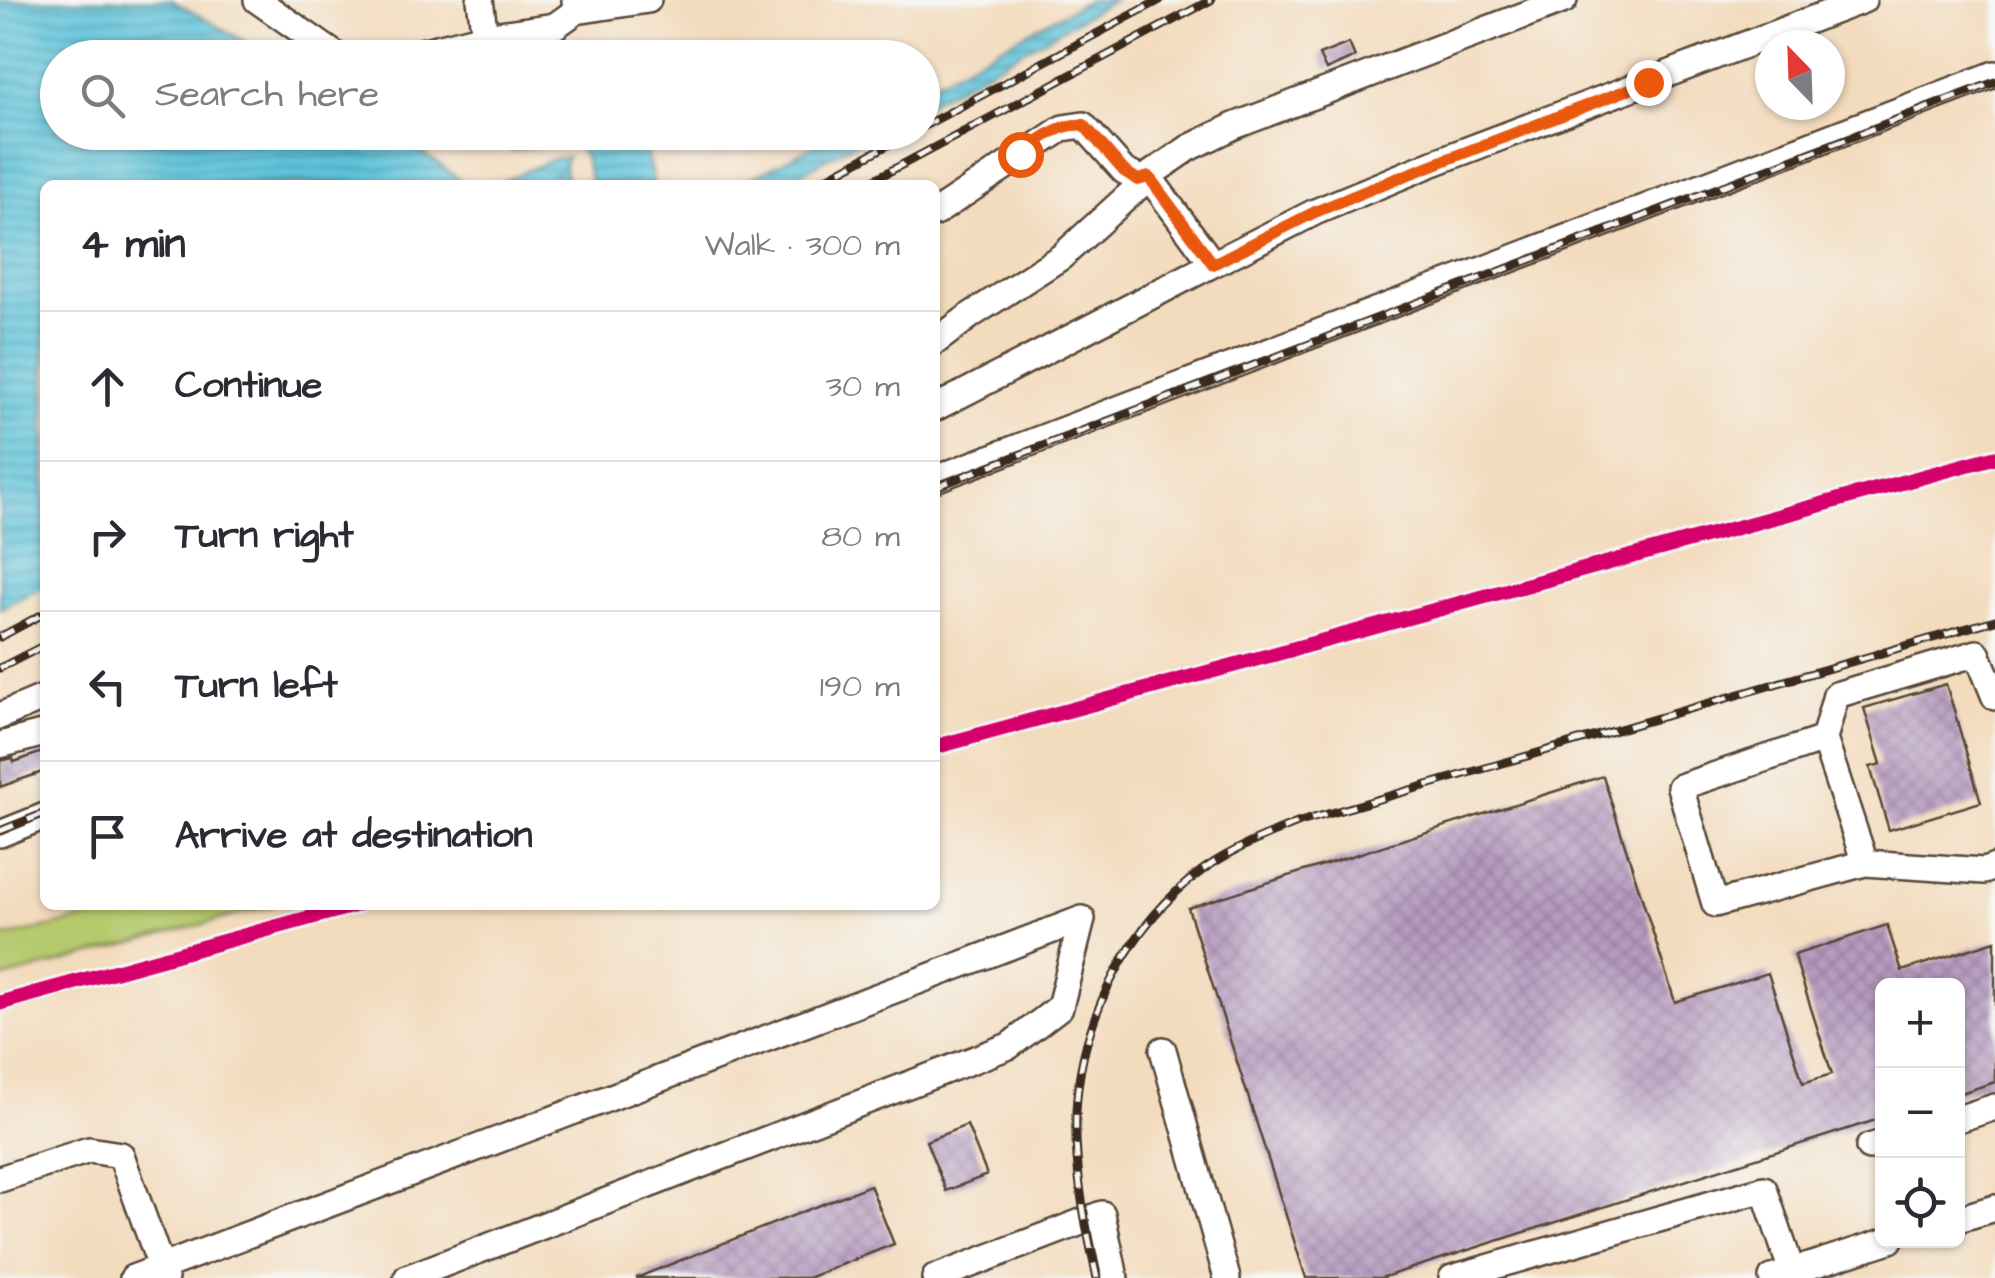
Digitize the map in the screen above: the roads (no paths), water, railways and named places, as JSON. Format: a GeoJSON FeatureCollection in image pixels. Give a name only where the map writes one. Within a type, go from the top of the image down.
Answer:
{"type":"FeatureCollection","features":[{"type":"Feature","properties":{"kind":"street"},"geometry":{"type":"LineString","coordinates":[[257,0],[314,40]]}},
{"type":"Feature","properties":{"kind":"street"},"geometry":{"type":"LineString","coordinates":[[480,0],[484,36]]}},
{"type":"Feature","properties":{"kind":"street"},"geometry":{"type":"LineString","coordinates":[[468,40],[555,26],[575,5],[648,0]]}},
{"type":"Feature","properties":{"kind":"street"},"geometry":{"type":"LineString","coordinates":[[940,338],[1062,257],[1149,177],[1189,148],[1509,10],[1564,0]]}},
{"type":"Feature","properties":{"kind":"street"},"geometry":{"type":"LineString","coordinates":[[940,405],[1315,212],[1433,163],[1863,0]]}},
{"type":"Feature","properties":{"kind":"street"},"geometry":{"type":"LineString","coordinates":[[940,477],[1995,74]]}},
{"type":"Feature","properties":{"kind":"street"},"geometry":{"type":"LineString","coordinates":[[940,210],[1048,134],[1075,124],[1086,128],[1127,174],[1138,180],[1149,177]]}},
{"type":"Feature","properties":{"kind":"street"},"geometry":{"type":"LineString","coordinates":[[1149,177],[1213,264]]}},
{"type":"Feature","properties":{"kind":"street"},"geometry":{"type":"LineString","coordinates":[[1865,862],[1824,739],[1836,695],[1977,653],[1995,697]]}},
{"type":"Feature","properties":{"kind":"street"},"geometry":{"type":"LineString","coordinates":[[0,716],[40,699]]}},
{"type":"Feature","properties":{"kind":"street"},"geometry":{"type":"LineString","coordinates":[[0,746],[40,734]]}},
{"type":"Feature","properties":{"kind":"street"},"geometry":{"type":"LineString","coordinates":[[1824,739],[1680,787],[1714,904],[1865,862],[1984,871],[1995,867]]}},
{"type":"Feature","properties":{"kind":"street"},"geometry":{"type":"LineString","coordinates":[[0,834],[40,818]]}},
{"type":"Feature","properties":{"kind":"street"},"geometry":{"type":"LineString","coordinates":[[132,1278],[163,1273],[1082,919],[1060,1007],[1010,1046],[407,1278]]}},
{"type":"Feature","properties":{"kind":"street"},"geometry":{"type":"LineString","coordinates":[[1162,1050],[1227,1278]]}},
{"type":"Feature","properties":{"kind":"street"},"geometry":{"type":"LineString","coordinates":[[1965,1117],[1995,1108]]}},
{"type":"Feature","properties":{"kind":"street"},"geometry":{"type":"LineString","coordinates":[[0,1179],[89,1150],[121,1155],[163,1273]]}},
{"type":"Feature","properties":{"kind":"street"},"geometry":{"type":"LineString","coordinates":[[1468,1276],[1764,1189],[1782,1275],[1875,1245]]}},
{"type":"Feature","properties":{"kind":"street"},"geometry":{"type":"LineString","coordinates":[[1965,1217],[1995,1208]]}},
{"type":"Feature","properties":{"kind":"street"},"geometry":{"type":"LineString","coordinates":[[934,1278],[976,1271],[1102,1214],[1115,1278]]}},
{"type":"Feature","properties":{"kind":"water"},"geometry":{"type":"Polygon","coordinates":[[[0,0],[171,0],[243,40],[40,40],[40,150],[419,150],[461,180],[40,180],[40,588],[0,609],[0,0]]]}},
{"type":"Feature","properties":{"kind":"water"},"geometry":{"type":"Polygon","coordinates":[[[1088,0],[1114,0],[940,97],[940,79],[1088,0]]]}},
{"type":"Feature","properties":{"kind":"water"},"geometry":{"type":"Polygon","coordinates":[[[580,150],[646,150],[653,180],[591,180],[580,150]]]}},
{"type":"Feature","properties":{"kind":"water"},"geometry":{"type":"Polygon","coordinates":[[[805,150],[843,150],[788,180],[748,180],[805,150]]]}},
{"type":"Feature","properties":{"kind":"water"},"geometry":{"type":"Polygon","coordinates":[[[567,157],[566,180],[559,180],[556,173],[547,180],[505,180],[553,159],[567,157]]]}},
{"type":"Feature","properties":{"kind":"railway"},"geometry":{"type":"LineString","coordinates":[[940,117],[1160,0]]}},
{"type":"Feature","properties":{"kind":"railway"},"geometry":{"type":"LineString","coordinates":[[940,144],[1211,0]]}},
{"type":"Feature","properties":{"kind":"railway"},"geometry":{"type":"LineString","coordinates":[[940,485],[1995,82]]}},
{"type":"Feature","properties":{"kind":"railway"},"geometry":{"type":"LineString","coordinates":[[823,180],[879,150]]}},
{"type":"Feature","properties":{"kind":"railway"},"geometry":{"type":"LineString","coordinates":[[873,180],[930,150]]}},
{"type":"Feature","properties":{"kind":"railway"},"geometry":{"type":"LineString","coordinates":[[940,746],[1995,457]]}},
{"type":"Feature","properties":{"kind":"railway"},"geometry":{"type":"LineString","coordinates":[[0,637],[40,616]]}},
{"type":"Feature","properties":{"kind":"railway"},"geometry":{"type":"LineString","coordinates":[[1097,1278],[1081,1195],[1076,1133],[1087,1043],[1113,976],[1132,946],[1177,891],[1204,869],[1238,849],[1300,822],[1995,620]]}},
{"type":"Feature","properties":{"kind":"railway"},"geometry":{"type":"LineString","coordinates":[[0,668],[40,648]]}},
{"type":"Feature","properties":{"kind":"railway"},"geometry":{"type":"LineString","coordinates":[[0,831],[40,815]]}},
{"type":"Feature","properties":{"kind":"railway"},"geometry":{"type":"LineString","coordinates":[[0,1003],[338,910]]}}]}
